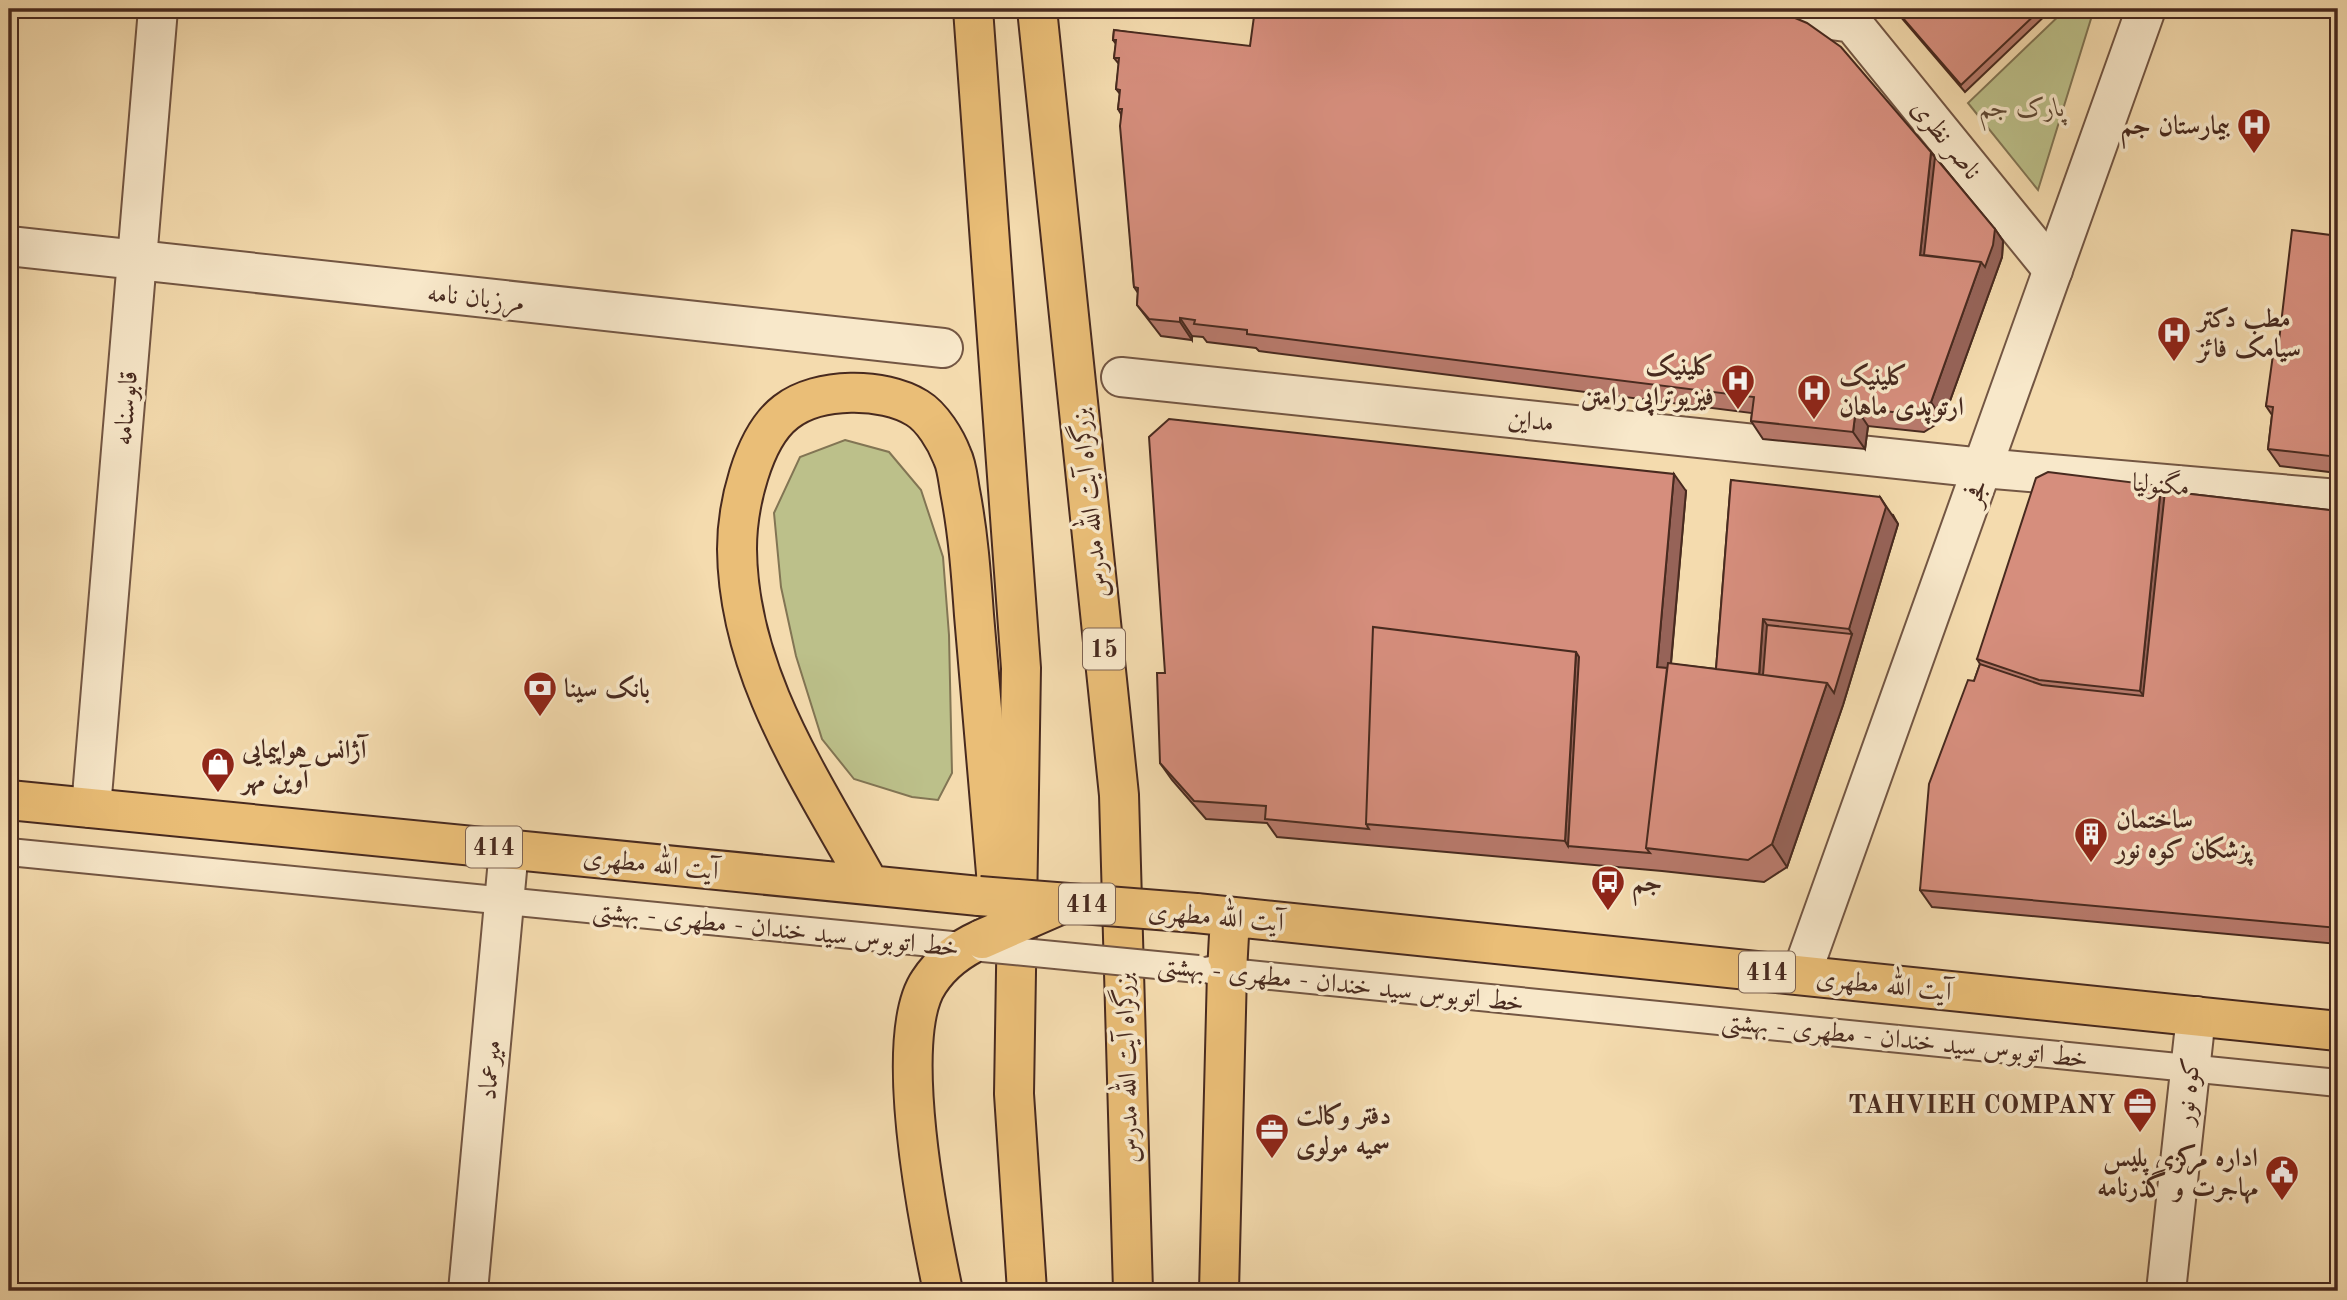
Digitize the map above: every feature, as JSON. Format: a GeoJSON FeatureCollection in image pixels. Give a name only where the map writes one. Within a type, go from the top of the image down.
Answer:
{"type":"FeatureCollection","features":[{"type":"Feature","properties":{"kind":"main road"},"geometry":{"type":"LineString","coordinates":[[973,9],[1021,668],[1014,1094]]}},
{"type":"Feature","properties":{"kind":"main road","name":"بزرگراه آیت الله مدرس"},"geometry":{"type":"LineString","coordinates":[[1037,9],[1119,795],[1133,1291]]}},
{"type":"Feature","properties":{"kind":"main road"},"geometry":{"type":"LineString","coordinates":[[869,884],[808,774],[759,675],[744,624],[738,568],[740,514],[751,467],[770,429],[785,413],[802,402],[846,392],[887,395],[919,409],[938,430],[953,457],[967,526],[1014,1094],[1027,1291]]}},
{"type":"Feature","properties":{"kind":"main road","name":"آیت الله مطهری"},"geometry":{"type":"LineString","coordinates":[[9,800],[979,896],[1213,915],[2338,1031]]}},
{"type":"Feature","properties":{"kind":"main road"},"geometry":{"type":"LineString","coordinates":[[943,1291],[924,1202],[917,1134],[914,1037],[916,1012],[928,983],[944,964],[977,945],[1067,902]]}},
{"type":"Feature","properties":{"kind":"main road"},"geometry":{"type":"LineString","coordinates":[[1213,915],[1219,1291]]}},
{"type":"Feature","properties":{"kind":"street","name":"قابوسنامه"},"geometry":{"type":"LineString","coordinates":[[91,808],[158,9]]}},
{"type":"Feature","properties":{"kind":"street"},"geometry":{"type":"LineString","coordinates":[[1753,9],[1847,16]]}},
{"type":"Feature","properties":{"kind":"street","name":"فجر"},"geometry":{"type":"LineString","coordinates":[[1801,975],[2146,9]]}},
{"type":"Feature","properties":{"kind":"street","name":"ناصر نظری"},"geometry":{"type":"LineString","coordinates":[[1847,16],[2053,270]]}},
{"type":"Feature","properties":{"kind":"street","name":"مرزبان نامه"},"geometry":{"type":"LineString","coordinates":[[9,246],[943,348]]}},
{"type":"Feature","properties":{"kind":"street","name":"مداین"},"geometry":{"type":"LineString","coordinates":[[1121,377],[1983,468]]}},
{"type":"Feature","properties":{"kind":"street","name":"مگنولیا"},"geometry":{"type":"LineString","coordinates":[[1983,468],[2338,499]]}},
{"type":"Feature","properties":{"kind":"street","name":"میرعماد"},"geometry":{"type":"LineString","coordinates":[[468,1291],[509,849]]}},
{"type":"Feature","properties":{"kind":"street","name":"کوه نور"},"geometry":{"type":"LineString","coordinates":[[2166,1291],[2196,1016]]}},
{"type":"Feature","properties":{"kind":"lane","name":"خط اتوبوس سید خندان - مطهری - بهشتی"},"geometry":{"type":"LineString","coordinates":[[9,852],[977,945],[1212,971],[2338,1083]]}},
{"type":"Feature","properties":{"kind":"green space","name":"پارک جم"},"geometry":{"type":"Polygon","coordinates":[[[2066,9],[2094,9],[2038,190],[1968,103],[2066,9]]]}},
{"type":"Feature","properties":{"kind":"green space"},"geometry":{"type":"Polygon","coordinates":[[[845,440],[889,452],[921,490],[943,557],[949,635],[952,773],[938,800],[912,797],[854,779],[822,739],[796,656],[781,587],[774,513],[800,457],[845,440]]]}},
{"type":"Feature","properties":{"kind":"building"},"geometry":{"type":"Polygon","coordinates":[[[1255,9],[1768,9],[1807,23],[1841,47],[1931,152],[1920,255],[1981,262],[1931,402],[1911,414],[1856,408],[1853,432],[1751,421],[1754,397],[1247,334],[1247,330],[1194,324],[1195,320],[1180,318],[1180,322],[1149,319],[1137,305],[1138,288],[1134,287],[1120,126],[1122,109],[1118,109],[1120,90],[1116,89],[1119,58],[1114,58],[1114,30],[1250,46],[1255,9]]]}},
{"type":"Feature","properties":{"kind":"building"},"geometry":{"type":"Polygon","coordinates":[[[1895,9],[2041,9],[1961,85],[1895,9]]]}},
{"type":"Feature","properties":{"kind":"building"},"geometry":{"type":"Polygon","coordinates":[[[1935,157],[1995,229],[1993,245],[1985,267],[1981,262],[1924,255],[1935,157]]]}},
{"type":"Feature","properties":{"kind":"building"},"geometry":{"type":"Polygon","coordinates":[[[2292,230],[2338,236],[2338,457],[2268,449],[2273,407],[2266,406],[2275,340],[2279,341],[2292,230]]]}},
{"type":"Feature","properties":{"kind":"building"},"geometry":{"type":"Polygon","coordinates":[[[1169,419],[1674,474],[1657,667],[1667,668],[1646,848],[1650,853],[1568,846],[1579,657],[1576,652],[1373,627],[1366,824],[1369,829],[1265,819],[1266,806],[1194,801],[1160,763],[1157,673],[1165,673],[1149,437],[1169,419]]]}},
{"type":"Feature","properties":{"kind":"building"},"geometry":{"type":"Polygon","coordinates":[[[2048,472],[2161,486],[2140,691],[2039,680],[1977,659],[2036,478],[2048,472]]]}},
{"type":"Feature","properties":{"kind":"building"},"geometry":{"type":"Polygon","coordinates":[[[1731,480],[1880,497],[1886,507],[1849,629],[1763,619],[1759,674],[1716,669],[1731,480]]]}},
{"type":"Feature","properties":{"kind":"building"},"geometry":{"type":"Polygon","coordinates":[[[2165,491],[2338,511],[2338,928],[1920,890],[1929,784],[1968,680],[1974,681],[1980,664],[2042,685],[2143,696],[2165,491]]]}},
{"type":"Feature","properties":{"kind":"building"},"geometry":{"type":"Polygon","coordinates":[[[1767,625],[1852,634],[1834,693],[1827,683],[1763,675],[1767,625]]]}},
{"type":"Feature","properties":{"kind":"building"},"geometry":{"type":"Polygon","coordinates":[[[1373,627],[1576,652],[1565,841],[1366,824],[1373,627]]]}},
{"type":"Feature","properties":{"kind":"building"},"geometry":{"type":"Polygon","coordinates":[[[1668,663],[1827,683],[1772,844],[1748,860],[1646,848],[1668,663]]]}},
{"type":"Feature","properties":{"kind":"place","name":"بیمارستان جم"},"geometry":{"type":"Point","coordinates":[2254,155]}},
{"type":"Feature","properties":{"kind":"place","name":"مطب دکتر سیامک فائز"},"geometry":{"type":"Point","coordinates":[2174,363]}},
{"type":"Feature","properties":{"kind":"place","name":"کلینیک فیزیوتراپی رامتن"},"geometry":{"type":"Point","coordinates":[1738,411]}},
{"type":"Feature","properties":{"kind":"place","name":"کلینیک ارتوپدی ماهان"},"geometry":{"type":"Point","coordinates":[1814,421]}},
{"type":"Feature","properties":{"kind":"place","name":"بانک سینا"},"geometry":{"type":"Point","coordinates":[540,718]}},
{"type":"Feature","properties":{"kind":"place","name":"آژانس هواپیمایی آوین مهر"},"geometry":{"type":"Point","coordinates":[218,794]}},
{"type":"Feature","properties":{"kind":"place","name":"ساختمان پزشکان کوه نور"},"geometry":{"type":"Point","coordinates":[2091,864]}},
{"type":"Feature","properties":{"kind":"place","name":"جم"},"geometry":{"type":"Point","coordinates":[1608,912]}},
{"type":"Feature","properties":{"kind":"place","name":"TAHVIEH COMPANY"},"geometry":{"type":"Point","coordinates":[2140,1134]}},
{"type":"Feature","properties":{"kind":"place","name":"دفتر وکالت سمیه مولوی"},"geometry":{"type":"Point","coordinates":[1272,1160]}},
{"type":"Feature","properties":{"kind":"place","name":"اداره مرکزی پلیس مهاجرت و گذرنامه"},"geometry":{"type":"Point","coordinates":[2282,1202]}}]}
